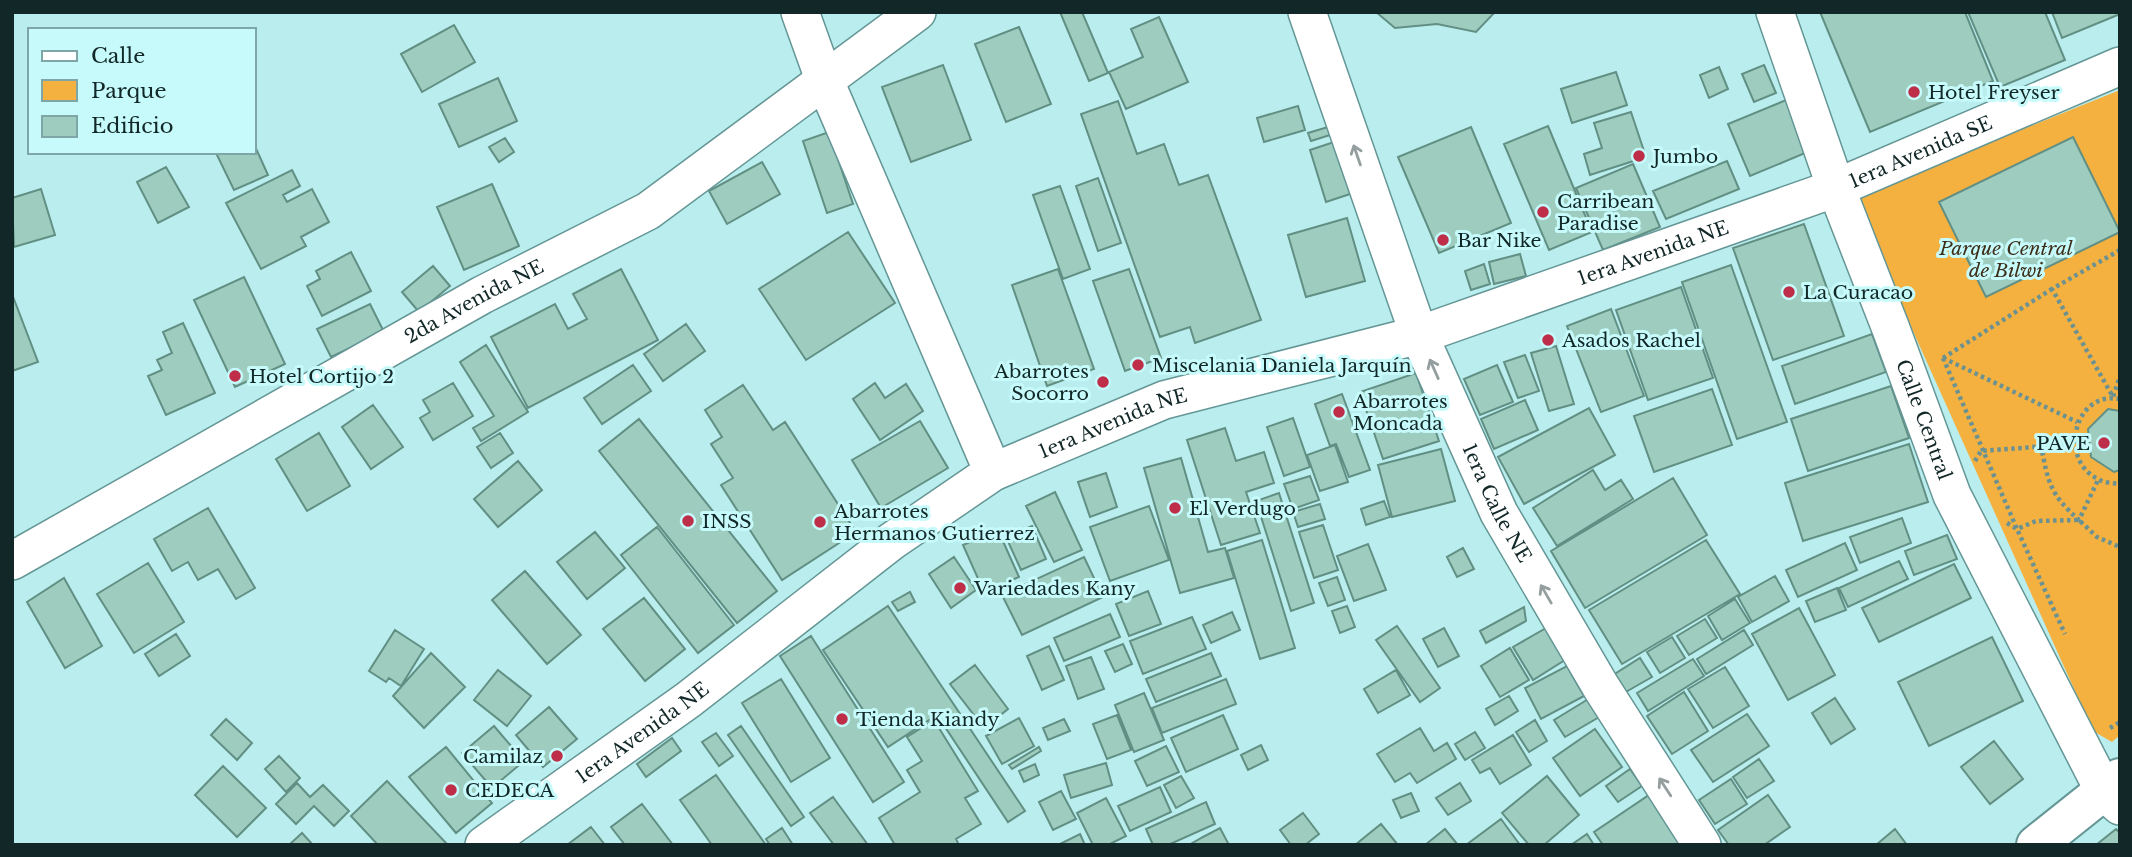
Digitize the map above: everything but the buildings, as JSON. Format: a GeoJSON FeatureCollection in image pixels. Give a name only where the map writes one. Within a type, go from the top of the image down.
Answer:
{"type":"FeatureCollection","features":[{"type":"Feature","properties":{"kind":"street"},"geometry":{"type":"LineString","coordinates":[[800,12],[824,79],[993,472]]}},
{"type":"Feature","properties":{"kind":"street","name":"2da Avenida NE"},"geometry":{"type":"LineString","coordinates":[[12,561],[482,295],[648,211],[917,12]]}},
{"type":"Feature","properties":{"kind":"street","name":"1era Calle NE"},"geometry":{"type":"LineString","coordinates":[[1307,12],[1419,335],[1499,513],[1601,687],[1702,845]]}},
{"type":"Feature","properties":{"kind":"street","name":"Calle Central"},"geometry":{"type":"LineString","coordinates":[[1775,12],[1836,188],[1952,495],[2114,791]]}},
{"type":"Feature","properties":{"kind":"street","name":"1era Avenida SE"},"geometry":{"type":"LineString","coordinates":[[1836,188],[2120,66]]}},
{"type":"Feature","properties":{"kind":"street","name":"1era Avenida NE"},"geometry":{"type":"LineString","coordinates":[[484,845],[688,700],[892,541],[993,472],[1164,400],[1419,335],[1836,188]]}},
{"type":"Feature","properties":{"kind":"street"},"geometry":{"type":"LineString","coordinates":[[2036,845],[2114,791]]}},
{"type":"Feature","properties":{"kind":"path"},"geometry":{"type":"LineString","coordinates":[[1943,358],[2052,289],[2120,250]]}},
{"type":"Feature","properties":{"kind":"path"},"geometry":{"type":"LineString","coordinates":[[2052,289],[2113,397]]}},
{"type":"Feature","properties":{"kind":"path"},"geometry":{"type":"LineString","coordinates":[[1943,358],[2077,422]]}},
{"type":"Feature","properties":{"kind":"path"},"geometry":{"type":"LineString","coordinates":[[1943,358],[1981,451],[2068,642]]}},
{"type":"Feature","properties":{"kind":"path"},"geometry":{"type":"LineString","coordinates":[[2113,397],[2120,376]]}},
{"type":"Feature","properties":{"kind":"path"},"geometry":{"type":"LineString","coordinates":[[2120,399],[2113,397],[2091,405],[2077,422],[2073,444],[2081,466],[2098,480],[2120,484]]}},
{"type":"Feature","properties":{"kind":"path"},"geometry":{"type":"LineString","coordinates":[[1981,451],[2073,444]]}},
{"type":"Feature","properties":{"kind":"path"},"geometry":{"type":"LineString","coordinates":[[2041,445],[2047,476],[2056,499],[2097,537],[2120,547]]}},
{"type":"Feature","properties":{"kind":"path"},"geometry":{"type":"LineString","coordinates":[[2079,520],[2098,480]]}},
{"type":"Feature","properties":{"kind":"path"},"geometry":{"type":"LineString","coordinates":[[2017,529],[2036,521],[2079,520]]}},
{"type":"Feature","properties":{"kind":"path"},"geometry":{"type":"LineString","coordinates":[[2102,717],[2108,729],[2120,722]]}},
{"type":"Feature","properties":{"kind":"green space","name":"Parque Central de Bilwi"},"geometry":{"type":"Polygon","coordinates":[[[2120,90],[2120,735],[2112,742],[2093,731],[1853,198],[2120,90]]]}},
{"type":"Feature","properties":{"kind":"place","name":"Hotel Freyser"},"geometry":{"type":"Point","coordinates":[1914,92]}},
{"type":"Feature","properties":{"kind":"place","name":"Jumbo"},"geometry":{"type":"Point","coordinates":[1639,156]}},
{"type":"Feature","properties":{"kind":"place","name":"Carribean Paradise"},"geometry":{"type":"Point","coordinates":[1543,212]}},
{"type":"Feature","properties":{"kind":"place","name":"Bar Nike"},"geometry":{"type":"Point","coordinates":[1443,240]}},
{"type":"Feature","properties":{"kind":"place","name":"La Curacao"},"geometry":{"type":"Point","coordinates":[1789,292]}},
{"type":"Feature","properties":{"kind":"place","name":"Asados Rachel"},"geometry":{"type":"Point","coordinates":[1548,340]}},
{"type":"Feature","properties":{"kind":"place","name":"Miscelania Daniela Jarquín"},"geometry":{"type":"Point","coordinates":[1138,365]}},
{"type":"Feature","properties":{"kind":"place","name":"Hotel Cortijo 2"},"geometry":{"type":"Point","coordinates":[235,376]}},
{"type":"Feature","properties":{"kind":"place","name":"Abarrotes Socorro"},"geometry":{"type":"Point","coordinates":[1103,382]}},
{"type":"Feature","properties":{"kind":"place","name":"Abarrotes Moncada"},"geometry":{"type":"Point","coordinates":[1339,412]}},
{"type":"Feature","properties":{"kind":"place","name":"PAVE"},"geometry":{"type":"Point","coordinates":[2104,443]}},
{"type":"Feature","properties":{"kind":"place","name":"El Verdugo"},"geometry":{"type":"Point","coordinates":[1175,508]}},
{"type":"Feature","properties":{"kind":"place","name":"INSS"},"geometry":{"type":"Point","coordinates":[688,521]}},
{"type":"Feature","properties":{"kind":"place","name":"Abarrotes Hermanos Gutierrez"},"geometry":{"type":"Point","coordinates":[820,522]}},
{"type":"Feature","properties":{"kind":"place","name":"Variedades Kany"},"geometry":{"type":"Point","coordinates":[960,588]}},
{"type":"Feature","properties":{"kind":"place","name":"Tienda Kiandy"},"geometry":{"type":"Point","coordinates":[842,719]}},
{"type":"Feature","properties":{"kind":"place","name":"Camilaz"},"geometry":{"type":"Point","coordinates":[557,756]}},
{"type":"Feature","properties":{"kind":"place","name":"CEDECA"},"geometry":{"type":"Point","coordinates":[451,790]}}]}
